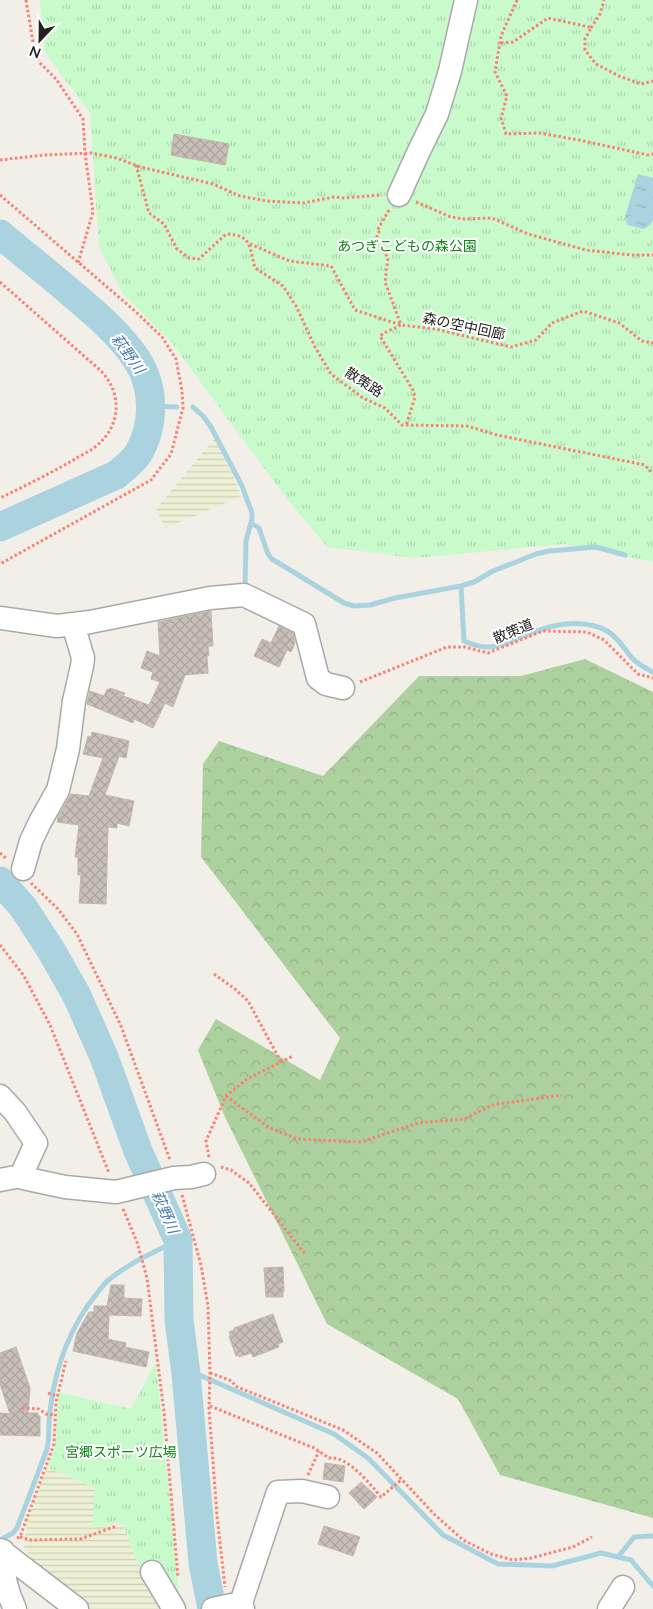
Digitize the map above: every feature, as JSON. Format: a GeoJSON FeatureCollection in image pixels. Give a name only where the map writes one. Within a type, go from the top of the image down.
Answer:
{"type":"FeatureCollection","features":[{"type":"Feature","properties":{"kind":"street"},"geometry":{"type":"LineString","coordinates":[[399,195],[438,114],[466,0]]}},
{"type":"Feature","properties":{"kind":"street"},"geometry":{"type":"LineString","coordinates":[[0,618],[57,626],[90,622],[210,598],[244,595],[304,624],[318,678],[326,684],[343,688]]}},
{"type":"Feature","properties":{"kind":"street"},"geometry":{"type":"LineString","coordinates":[[23,869],[31,841],[58,790],[68,749],[74,701],[83,658],[73,624]]}},
{"type":"Feature","properties":{"kind":"street"},"geometry":{"type":"LineString","coordinates":[[0,1096],[15,1112],[36,1143],[10,1178]]}},
{"type":"Feature","properties":{"kind":"street"},"geometry":{"type":"LineString","coordinates":[[10,1178],[24,1178],[65,1187],[120,1191],[176,1178],[191,1177],[207,1169]]}},
{"type":"Feature","properties":{"kind":"street"},"geometry":{"type":"LineString","coordinates":[[232,1606],[278,1492],[302,1491],[328,1497]]}},
{"type":"Feature","properties":{"kind":"street"},"geometry":{"type":"LineString","coordinates":[[4,1548],[2,1565],[8,1594],[15,1609]]}},
{"type":"Feature","properties":{"kind":"street"},"geometry":{"type":"LineString","coordinates":[[4,1548],[77,1609]]}},
{"type":"Feature","properties":{"kind":"street"},"geometry":{"type":"LineString","coordinates":[[152,1572],[174,1609]]}},
{"type":"Feature","properties":{"kind":"street"},"geometry":{"type":"LineString","coordinates":[[609,1609],[623,1587]]}},
{"type":"Feature","properties":{"kind":"path"},"geometry":{"type":"LineString","coordinates":[[26,0],[35,54],[39,62],[56,79],[83,119],[85,153],[93,212],[78,263]]}},
{"type":"Feature","properties":{"kind":"path"},"geometry":{"type":"LineString","coordinates":[[517,0],[501,36],[495,72],[507,96],[501,118],[506,134],[539,133],[648,155],[653,154]]}},
{"type":"Feature","properties":{"kind":"path"},"geometry":{"type":"LineString","coordinates":[[604,0],[600,14],[585,39],[585,50],[596,64],[619,76],[642,84],[653,81]]}},
{"type":"Feature","properties":{"kind":"path"},"geometry":{"type":"LineString","coordinates":[[501,43],[513,42],[548,18],[591,28]]}},
{"type":"Feature","properties":{"kind":"path"},"geometry":{"type":"LineString","coordinates":[[0,160],[85,153],[117,158],[136,165],[212,184],[240,196],[267,202],[303,204],[334,197],[399,195],[451,217],[464,219],[492,218],[528,234],[586,250],[631,256],[653,255]]}},
{"type":"Feature","properties":{"kind":"path"},"geometry":{"type":"LineString","coordinates":[[136,165],[149,213],[164,224],[177,249],[189,258],[199,259],[226,234],[238,235],[250,244]]}},
{"type":"Feature","properties":{"kind":"path"},"geometry":{"type":"LineString","coordinates":[[0,195],[135,311],[162,337],[176,359],[182,391],[182,408],[170,454],[151,480],[0,564]]}},
{"type":"Feature","properties":{"kind":"path","name":"森の空中回廊"},"geometry":{"type":"LineString","coordinates":[[399,195],[377,231],[379,232],[374,243],[382,248],[388,258],[385,282],[401,325]]}},
{"type":"Feature","properties":{"kind":"path","name":"森の空中回廊"},"geometry":{"type":"LineString","coordinates":[[250,244],[289,260],[331,266],[355,310],[401,325],[435,330],[511,347],[536,340],[552,323],[583,311],[619,323],[642,341],[653,342]]}},
{"type":"Feature","properties":{"kind":"path","name":"散策路"},"geometry":{"type":"LineString","coordinates":[[250,244],[255,268],[283,286],[296,306],[315,347],[331,374],[363,398],[385,408],[402,425],[406,426]]}},
{"type":"Feature","properties":{"kind":"path"},"geometry":{"type":"LineString","coordinates":[[0,282],[108,378],[117,402],[116,419],[105,437],[95,447],[55,471],[0,498]]}},
{"type":"Feature","properties":{"kind":"path","name":"森の空中回廊"},"geometry":{"type":"LineString","coordinates":[[401,325],[380,336],[413,390],[415,397],[406,426]]}},
{"type":"Feature","properties":{"kind":"path"},"geometry":{"type":"LineString","coordinates":[[406,426],[468,426],[496,434],[645,465],[653,474]]}},
{"type":"Feature","properties":{"kind":"path","name":"散策道"},"geometry":{"type":"LineString","coordinates":[[343,688],[447,647],[465,647],[488,653],[543,631],[587,632],[604,640],[638,674],[653,678]]}},
{"type":"Feature","properties":{"kind":"path"},"geometry":{"type":"LineString","coordinates":[[0,852],[10,863],[23,869],[30,882],[58,909],[77,934],[122,1026],[176,1178],[201,1265],[208,1306],[210,1406],[217,1516],[226,1590],[232,1606]]}},
{"type":"Feature","properties":{"kind":"path"},"geometry":{"type":"LineString","coordinates":[[0,945],[24,976],[50,1025],[120,1191],[144,1263],[164,1412],[180,1582]]}},
{"type":"Feature","properties":{"kind":"path"},"geometry":{"type":"LineString","coordinates":[[214,974],[248,1001],[281,1062]]}},
{"type":"Feature","properties":{"kind":"path"},"geometry":{"type":"LineString","coordinates":[[293,1056],[247,1079],[226,1096],[206,1141],[207,1169],[231,1170],[250,1183],[306,1254]]}},
{"type":"Feature","properties":{"kind":"path"},"geometry":{"type":"LineString","coordinates":[[226,1096],[268,1128],[297,1139],[360,1142],[418,1123],[464,1119],[492,1105],[562,1095]]}},
{"type":"Feature","properties":{"kind":"path"},"geometry":{"type":"LineString","coordinates":[[4,1548],[20,1537],[54,1444],[57,1396],[66,1361]]}},
{"type":"Feature","properties":{"kind":"path"},"geometry":{"type":"LineString","coordinates":[[210,1374],[232,1381],[235,1386],[344,1430],[377,1453],[401,1481],[463,1540],[491,1554],[513,1560],[531,1558],[573,1547],[592,1537]]}},
{"type":"Feature","properties":{"kind":"path"},"geometry":{"type":"LineString","coordinates":[[48,1393],[57,1396]]}},
{"type":"Feature","properties":{"kind":"path"},"geometry":{"type":"LineString","coordinates":[[210,1406],[319,1451],[329,1458],[335,1457],[365,1478],[381,1497],[401,1481]]}},
{"type":"Feature","properties":{"kind":"path"},"geometry":{"type":"LineString","coordinates":[[22,1408],[39,1409],[46,1414],[55,1415]]}},
{"type":"Feature","properties":{"kind":"path"},"geometry":{"type":"LineString","coordinates":[[302,1491],[319,1451]]}},
{"type":"Feature","properties":{"kind":"path"},"geometry":{"type":"LineString","coordinates":[[20,1537],[31,1540],[80,1539],[117,1526]]}},
{"type":"Feature","properties":{"kind":"green space","name":"あつぎこどもの森公園"},"geometry":{"type":"Polygon","coordinates":[[[40,0],[653,0],[653,562],[565,544],[415,558],[327,547],[284,495],[171,342],[123,294],[99,246],[90,113],[44,51],[40,0]]]}},
{"type":"Feature","properties":{"kind":"green space"},"geometry":{"type":"Polygon","coordinates":[[[215,438],[242,496],[165,528],[156,509],[215,438]]]}},
{"type":"Feature","properties":{"kind":"green space"},"geometry":{"type":"Polygon","coordinates":[[[585,659],[653,692],[653,1518],[500,1475],[458,1399],[327,1324],[224,1115],[198,1050],[216,1019],[320,1080],[340,1038],[201,857],[203,764],[219,741],[323,776],[419,676],[521,676],[585,659]]]}},
{"type":"Feature","properties":{"kind":"green space","name":"宮郷スポーツ広場"},"geometry":{"type":"Polygon","coordinates":[[[156,1362],[180,1603],[163,1609],[136,1558],[124,1526],[117,1522],[92,1528],[95,1488],[47,1467],[55,1445],[58,1392],[131,1409],[156,1362]]]}},
{"type":"Feature","properties":{"kind":"green space"},"geometry":{"type":"Polygon","coordinates":[[[47,1467],[95,1488],[92,1527],[117,1522],[124,1526],[136,1558],[162,1609],[86,1609],[44,1579],[24,1547],[28,1519],[47,1467]]]}},
{"type":"Feature","properties":{"kind":"water"},"geometry":{"type":"Polygon","coordinates":[[[638,174],[653,178],[653,219],[651,224],[644,229],[627,225],[625,217],[638,174]]]}},
{"type":"Feature","properties":{"kind":"building"},"geometry":{"type":"Polygon","coordinates":[[[174,134],[229,144],[225,165],[171,155],[174,134]]]}},
{"type":"Feature","properties":{"kind":"building"},"geometry":{"type":"Polygon","coordinates":[[[211,611],[213,646],[208,646],[208,673],[185,675],[173,707],[165,703],[153,728],[134,719],[133,723],[87,704],[90,691],[104,696],[107,689],[109,690],[110,688],[125,693],[123,696],[149,705],[160,682],[151,679],[153,672],[141,668],[147,651],[160,656],[158,622],[211,611]]]}},
{"type":"Feature","properties":{"kind":"building"},"geometry":{"type":"Polygon","coordinates":[[[279,626],[293,633],[295,643],[291,652],[287,650],[279,667],[254,656],[262,639],[271,643],[279,626]]]}},
{"type":"Feature","properties":{"kind":"building"},"geometry":{"type":"Polygon","coordinates":[[[92,732],[129,741],[126,758],[119,756],[105,795],[134,801],[129,826],[117,823],[117,828],[108,827],[106,904],[79,903],[81,875],[78,875],[78,857],[75,857],[79,825],[57,822],[71,794],[89,796],[103,758],[83,754],[88,736],[91,737],[92,732]]]}},
{"type":"Feature","properties":{"kind":"building"},"geometry":{"type":"Polygon","coordinates":[[[283,1267],[283,1297],[266,1297],[264,1268],[283,1267]]]}},
{"type":"Feature","properties":{"kind":"building"},"geometry":{"type":"Polygon","coordinates":[[[111,1285],[124,1285],[124,1298],[142,1299],[141,1316],[109,1315],[108,1339],[126,1343],[125,1347],[149,1352],[146,1367],[73,1351],[77,1333],[89,1312],[94,1312],[94,1306],[107,1306],[111,1285]]]}},
{"type":"Feature","properties":{"kind":"building"},"geometry":{"type":"Polygon","coordinates":[[[273,1314],[283,1342],[278,1344],[279,1347],[253,1357],[251,1353],[239,1357],[238,1355],[236,1356],[229,1332],[234,1330],[234,1328],[273,1314]]]}},
{"type":"Feature","properties":{"kind":"building"},"geometry":{"type":"Polygon","coordinates":[[[16,1347],[30,1388],[28,1413],[38,1413],[38,1416],[40,1416],[40,1436],[0,1435],[0,1413],[10,1414],[0,1384],[0,1353],[16,1347]]]}},
{"type":"Feature","properties":{"kind":"building"},"geometry":{"type":"Polygon","coordinates":[[[325,1463],[345,1466],[343,1482],[323,1479],[325,1463]]]}},
{"type":"Feature","properties":{"kind":"building"},"geometry":{"type":"Polygon","coordinates":[[[361,1482],[377,1497],[364,1509],[349,1493],[361,1482]]]}},
{"type":"Feature","properties":{"kind":"building"},"geometry":{"type":"Polygon","coordinates":[[[324,1526],[360,1537],[353,1556],[318,1544],[324,1526]]]}},
{"type":"Feature","properties":{"kind":"waterway","name":"萩野川"},"geometry":{"type":"LineString","coordinates":[[0,234],[94,312],[121,339],[143,371],[150,394],[151,407],[148,431],[144,443],[138,454],[116,475],[0,527]]}},
{"type":"Feature","properties":{"kind":"waterway"},"geometry":{"type":"LineString","coordinates":[[151,406],[177,407]]}},
{"type":"Feature","properties":{"kind":"waterway"},"geometry":{"type":"LineString","coordinates":[[193,407],[211,427],[242,486],[252,513],[246,541],[245,589]]}},
{"type":"Feature","properties":{"kind":"waterway"},"geometry":{"type":"LineString","coordinates":[[251,523],[259,528],[268,554],[272,559],[344,603],[354,606],[370,605],[395,598],[461,586],[474,582],[493,571],[536,554],[549,551],[596,547],[625,555]]}},
{"type":"Feature","properties":{"kind":"waterway"},"geometry":{"type":"LineString","coordinates":[[461,586],[464,641],[481,646],[494,647],[556,625],[587,624],[604,629],[617,639],[633,659],[641,666],[653,672]]}},
{"type":"Feature","properties":{"kind":"waterway","name":"萩野川"},"geometry":{"type":"LineString","coordinates":[[0,881],[23,907],[51,950],[77,996],[104,1057],[138,1151],[178,1240],[179,1320],[186,1374],[203,1563],[212,1609]]}},
{"type":"Feature","properties":{"kind":"waterway"},"geometry":{"type":"LineString","coordinates":[[0,1540],[13,1533],[17,1528],[47,1449],[52,1395],[65,1348],[79,1319],[109,1279],[135,1262],[178,1240]]}},
{"type":"Feature","properties":{"kind":"waterway"},"geometry":{"type":"LineString","coordinates":[[186,1374],[197,1374],[334,1434],[368,1458],[443,1535],[498,1564],[552,1566],[601,1553],[631,1560],[653,1586]]}},
{"type":"Feature","properties":{"kind":"waterway"},"geometry":{"type":"LineString","coordinates":[[618,1557],[634,1537],[653,1536]]}}]}
